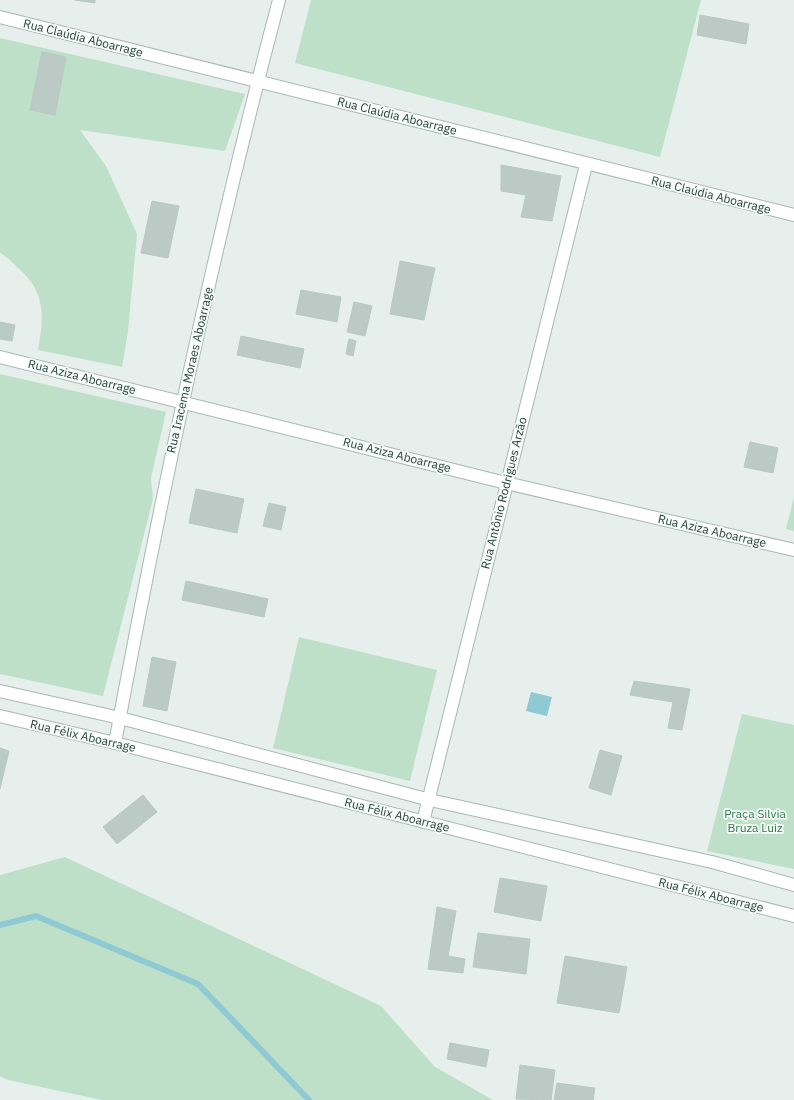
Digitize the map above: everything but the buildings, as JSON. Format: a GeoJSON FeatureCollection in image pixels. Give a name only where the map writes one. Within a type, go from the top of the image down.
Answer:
{"type":"FeatureCollection","features":[{"type":"Feature","properties":{"kind":"street","name":"Rua Iracema Moraes Aboarrage"},"geometry":{"type":"LineString","coordinates":[[115,743],[182,401],[257,80],[279,0]]}},
{"type":"Feature","properties":{"kind":"street","name":"Rua Claúdia Aboarrage"},"geometry":{"type":"LineString","coordinates":[[0,17],[257,80],[586,165],[794,215]]}},
{"type":"Feature","properties":{"kind":"street","name":"Rua Antônio Rodrigues Arzão"},"geometry":{"type":"LineString","coordinates":[[423,822],[430,800],[506,483],[586,165]]}},
{"type":"Feature","properties":{"kind":"street","name":"Rua Aziza Aboarrage"},"geometry":{"type":"LineString","coordinates":[[0,357],[182,401],[506,483],[794,550]]}},
{"type":"Feature","properties":{"kind":"street","name":"Rua Félix Aboarrage"},"geometry":{"type":"LineString","coordinates":[[0,691],[120,718],[430,800],[712,862],[794,885]]}},
{"type":"Feature","properties":{"kind":"street","name":"Rua Félix Aboarrage"},"geometry":{"type":"LineString","coordinates":[[0,716],[115,743],[794,916]]}},
{"type":"Feature","properties":{"kind":"green space"},"geometry":{"type":"Polygon","coordinates":[[[311,0],[701,0],[660,157],[295,63],[311,0]]]}},
{"type":"Feature","properties":{"kind":"green space"},"geometry":{"type":"Polygon","coordinates":[[[0,38],[245,94],[225,151],[80,130],[106,166],[137,234],[128,331],[122,367],[38,350],[42,315],[38,295],[26,276],[9,259],[0,253],[0,38]]]}},
{"type":"Feature","properties":{"kind":"green space"},"geometry":{"type":"Polygon","coordinates":[[[0,374],[166,412],[151,478],[153,499],[103,696],[0,674],[0,374]]]}},
{"type":"Feature","properties":{"kind":"green space"},"geometry":{"type":"Polygon","coordinates":[[[794,497],[794,531],[786,529],[794,497]]]}},
{"type":"Feature","properties":{"kind":"green space"},"geometry":{"type":"Polygon","coordinates":[[[299,637],[437,670],[410,781],[273,748],[299,637]]]}},
{"type":"Feature","properties":{"kind":"green space","name":"Praça Silvia Bruza Luiz"},"geometry":{"type":"Polygon","coordinates":[[[742,714],[794,725],[794,869],[707,851],[742,714]]]}},
{"type":"Feature","properties":{"kind":"green space"},"geometry":{"type":"Polygon","coordinates":[[[65,857],[381,1006],[435,1067],[493,1100],[102,1100],[8,1080],[0,1076],[0,875],[65,857]]]}},
{"type":"Feature","properties":{"kind":"water"},"geometry":{"type":"Polygon","coordinates":[[[531,692],[552,697],[547,716],[526,711],[531,692]]]}},
{"type":"Feature","properties":{"kind":"waterway"},"geometry":{"type":"LineString","coordinates":[[0,925],[36,916],[198,984],[309,1100]]}}]}
